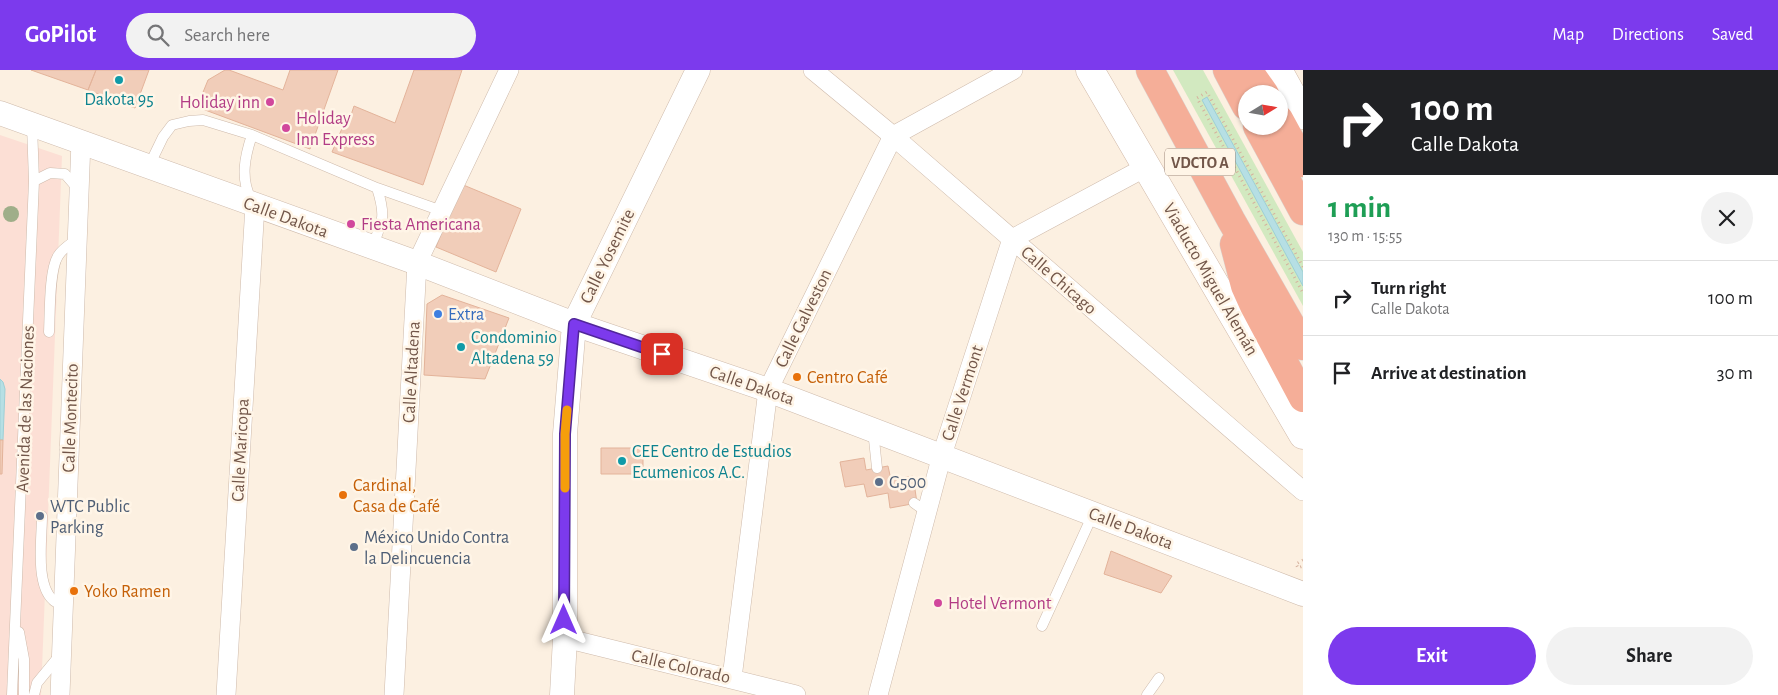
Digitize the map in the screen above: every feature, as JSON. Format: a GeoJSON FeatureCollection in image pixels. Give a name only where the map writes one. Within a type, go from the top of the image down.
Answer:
{"type":"FeatureCollection","features":[{"type":"Feature","properties":{"kind":"highway"},"geometry":{"type":"LineString","coordinates":[[1136,70],[1168,104]]}},
{"type":"Feature","properties":{"kind":"highway","name":"VDCTO A"},"geometry":{"type":"LineString","coordinates":[[1150,70],[1303,346]]}},
{"type":"Feature","properties":{"kind":"highway"},"geometry":{"type":"LineString","coordinates":[[1227,70],[1238,91]]}},
{"type":"Feature","properties":{"kind":"highway"},"geometry":{"type":"LineString","coordinates":[[1248,70],[1259,85]]}},
{"type":"Feature","properties":{"kind":"highway"},"geometry":{"type":"LineString","coordinates":[[1262,135],[1303,211]]}},
{"type":"Feature","properties":{"kind":"highway"},"geometry":{"type":"LineString","coordinates":[[1288,135],[1303,163]]}},
{"type":"Feature","properties":{"kind":"highway"},"geometry":{"type":"LineString","coordinates":[[1232,220],[1234,243],[1248,293],[1303,398]]}},
{"type":"Feature","properties":{"kind":"main road","name":"Viaducto Miguel Alemán"},"geometry":{"type":"LineString","coordinates":[[1090,70],[1303,435]]}},
{"type":"Feature","properties":{"kind":"main road"},"geometry":{"type":"LineString","coordinates":[[1278,70],[1303,115]]}},
{"type":"Feature","properties":{"kind":"street","name":"Calle Altadena"},"geometry":{"type":"LineString","coordinates":[[394,695],[417,263],[510,70]]}},
{"type":"Feature","properties":{"kind":"street","name":"Calle Yosemite"},"geometry":{"type":"LineString","coordinates":[[562,695],[565,434],[574,324],[698,70]]}},
{"type":"Feature","properties":{"kind":"street","name":"Calle Chicago"},"geometry":{"type":"LineString","coordinates":[[813,70],[1303,491]]}},
{"type":"Feature","properties":{"kind":"street"},"geometry":{"type":"LineString","coordinates":[[892,136],[1012,70]]}},
{"type":"Feature","properties":{"kind":"street","name":"Calle Dakota"},"geometry":{"type":"LineString","coordinates":[[0,112],[254,206],[417,263],[574,324],[768,390],[1303,594]]}},
{"type":"Feature","properties":{"kind":"street","name":"Calle Galveston"},"geometry":{"type":"LineString","coordinates":[[732,678],[768,390],[892,136]]}},
{"type":"Feature","properties":{"kind":"street","name":"Calle Montecito"},"geometry":{"type":"LineString","coordinates":[[60,695],[81,141]]}},
{"type":"Feature","properties":{"kind":"street"},"geometry":{"type":"LineString","coordinates":[[1012,239],[1146,167]]}},
{"type":"Feature","properties":{"kind":"street","name":"Calle Maricopa"},"geometry":{"type":"LineString","coordinates":[[226,695],[254,206]]}},
{"type":"Feature","properties":{"kind":"street","name":"Calle Vermont"},"geometry":{"type":"LineString","coordinates":[[878,695],[921,507],[942,455],[1012,239]]}},
{"type":"Feature","properties":{"kind":"street","name":"Calle Colorado"},"geometry":{"type":"LineString","coordinates":[[564,638],[796,695]]}},
{"type":"Feature","properties":{"kind":"lane"},"geometry":{"type":"LineString","coordinates":[[149,166],[163,138],[172,126],[188,121],[203,120],[252,135],[377,188],[442,211]]}},
{"type":"Feature","properties":{"kind":"lane","name":"Avenida de las Naciones"},"geometry":{"type":"LineString","coordinates":[[12,695],[34,181],[31,124]]}},
{"type":"Feature","properties":{"kind":"lane"},"geometry":{"type":"LineString","coordinates":[[252,135],[246,153],[244,174],[245,188],[254,206]]}},
{"type":"Feature","properties":{"kind":"lane"},"geometry":{"type":"LineString","coordinates":[[34,181],[50,173],[65,174],[78,189]]}},
{"type":"Feature","properties":{"kind":"lane"},"geometry":{"type":"LineString","coordinates":[[372,247],[383,219],[383,206],[377,188]]}},
{"type":"Feature","properties":{"kind":"lane"},"geometry":{"type":"LineString","coordinates":[[49,332],[53,271],[57,257],[76,240]]}},
{"type":"Feature","properties":{"kind":"lane"},"geometry":{"type":"LineString","coordinates":[[873,429],[877,468]]}},
{"type":"Feature","properties":{"kind":"lane"},"geometry":{"type":"LineString","coordinates":[[1042,626],[1093,513]]}},
{"type":"Feature","properties":{"kind":"lane"},"geometry":{"type":"LineString","coordinates":[[42,516],[41,574],[45,589],[52,600],[63,605]]}},
{"type":"Feature","properties":{"kind":"lane"},"geometry":{"type":"LineString","coordinates":[[16,617],[24,659],[24,695]]}},
{"type":"Feature","properties":{"kind":"lane"},"geometry":{"type":"LineString","coordinates":[[34,695],[37,683],[62,652]]}},
{"type":"Feature","properties":{"kind":"lane"},"geometry":{"type":"LineString","coordinates":[[1147,695],[1159,678]]}},
{"type":"Feature","properties":{"kind":"path"},"geometry":{"type":"LineString","coordinates":[[1303,268],[1207,92],[1196,98],[1303,293]]}},
{"type":"Feature","properties":{"kind":"path"},"geometry":{"type":"LineString","coordinates":[[1303,560],[1296,564],[1298,568],[1303,566]]}},
{"type":"Feature","properties":{"kind":"shaded area"},"geometry":{"type":"Polygon","coordinates":[[[0,135],[62,156],[41,695],[0,695],[0,135]]]}},
{"type":"Feature","properties":{"kind":"green space"},"geometry":{"type":"Polygon","coordinates":[[[1173,70],[1203,70],[1303,252],[1303,306],[1173,70]]]}},
{"type":"Feature","properties":{"kind":"water"},"geometry":{"type":"Polygon","coordinates":[[[1207,97],[1303,272],[1303,286],[1202,100],[1207,97]]]}},
{"type":"Feature","properties":{"kind":"water"},"geometry":{"type":"Polygon","coordinates":[[[0,379],[5,389],[3,440],[0,440],[0,379]]]}},
{"type":"Feature","properties":{"kind":"building"},"geometry":{"type":"Polygon","coordinates":[[[31,70],[96,70],[88,90],[31,70]]]}},
{"type":"Feature","properties":{"kind":"building","name":"Dakota 95"},"geometry":{"type":"Polygon","coordinates":[[[96,70],[149,70],[135,108],[88,90],[96,70]]]}},
{"type":"Feature","properties":{"kind":"building","name":"Holiday Inn Express"},"geometry":{"type":"Polygon","coordinates":[[[225,70],[283,90],[290,70],[338,70],[310,149],[197,107],[208,80],[225,70]]]}},
{"type":"Feature","properties":{"kind":"building"},"geometry":{"type":"Polygon","coordinates":[[[414,70],[462,70],[423,185],[332,152],[343,126],[348,124],[354,106],[395,123],[414,70]]]}},
{"type":"Feature","properties":{"kind":"building"},"geometry":{"type":"Polygon","coordinates":[[[461,184],[521,209],[496,272],[436,247],[461,184]]]}},
{"type":"Feature","properties":{"kind":"building","name":"Condominio Altadena 59"},"geometry":{"type":"Polygon","coordinates":[[[442,295],[509,318],[485,379],[424,375],[427,304],[442,295]]]}},
{"type":"Feature","properties":{"kind":"building"},"geometry":{"type":"Polygon","coordinates":[[[0,440],[3,440],[2,474],[0,474],[0,440]]]}},
{"type":"Feature","properties":{"kind":"building","name":"CEE Centro de Estudios Ecumenicos A.C."},"geometry":{"type":"Polygon","coordinates":[[[601,448],[643,448],[643,474],[601,474],[601,448]]]}},
{"type":"Feature","properties":{"kind":"building","name":"G500"},"geometry":{"type":"Polygon","coordinates":[[[864,458],[866,470],[888,466],[891,480],[913,476],[917,503],[890,508],[888,493],[867,497],[864,484],[845,487],[840,462],[864,458]]]}},
{"type":"Feature","properties":{"kind":"building"},"geometry":{"type":"Polygon","coordinates":[[[1111,551],[1172,576],[1161,593],[1104,574],[1111,551]]]}},
{"type":"Feature","properties":{"kind":"slow traffic"},"geometry":{"type":"LineString","coordinates":[[565,488],[567,410]]}},
{"type":"Feature","properties":{"kind":"place","name":"Dakota 95"},"geometry":{"type":"Point","coordinates":[119,80]}},
{"type":"Feature","properties":{"kind":"place","name":"Holiday inn"},"geometry":{"type":"Point","coordinates":[270,102]}},
{"type":"Feature","properties":{"kind":"place","name":"Holiday Inn Express"},"geometry":{"type":"Point","coordinates":[286,128]}},
{"type":"Feature","properties":{"kind":"place","name":"Fiesta Americana"},"geometry":{"type":"Point","coordinates":[351,224]}},
{"type":"Feature","properties":{"kind":"place","name":"Extra"},"geometry":{"type":"Point","coordinates":[438,314]}},
{"type":"Feature","properties":{"kind":"place","name":"Condominio Altadena 59"},"geometry":{"type":"Point","coordinates":[461,347]}},
{"type":"Feature","properties":{"kind":"place","name":"Centro Café"},"geometry":{"type":"Point","coordinates":[797,377]}},
{"type":"Feature","properties":{"kind":"place","name":"CEE Centro de Estudios Ecumenicos A.C."},"geometry":{"type":"Point","coordinates":[622,461]}},
{"type":"Feature","properties":{"kind":"place","name":"G500"},"geometry":{"type":"Point","coordinates":[879,482]}},
{"type":"Feature","properties":{"kind":"place","name":"Cardinal, Casa de Café"},"geometry":{"type":"Point","coordinates":[343,495]}},
{"type":"Feature","properties":{"kind":"place","name":"WTC Public Parking"},"geometry":{"type":"Point","coordinates":[40,516]}},
{"type":"Feature","properties":{"kind":"place","name":"México Unido Contra la Delincuencia"},"geometry":{"type":"Point","coordinates":[354,547]}},
{"type":"Feature","properties":{"kind":"place","name":"Yoko Ramen"},"geometry":{"type":"Point","coordinates":[74,591]}},
{"type":"Feature","properties":{"kind":"place","name":"Hotel Vermont"},"geometry":{"type":"Point","coordinates":[938,603]}},
{"type":"Feature","properties":{"kind":"route"},"geometry":{"type":"LineString","coordinates":[[564,620],[565,434],[574,324],[662,354]]}}]}
